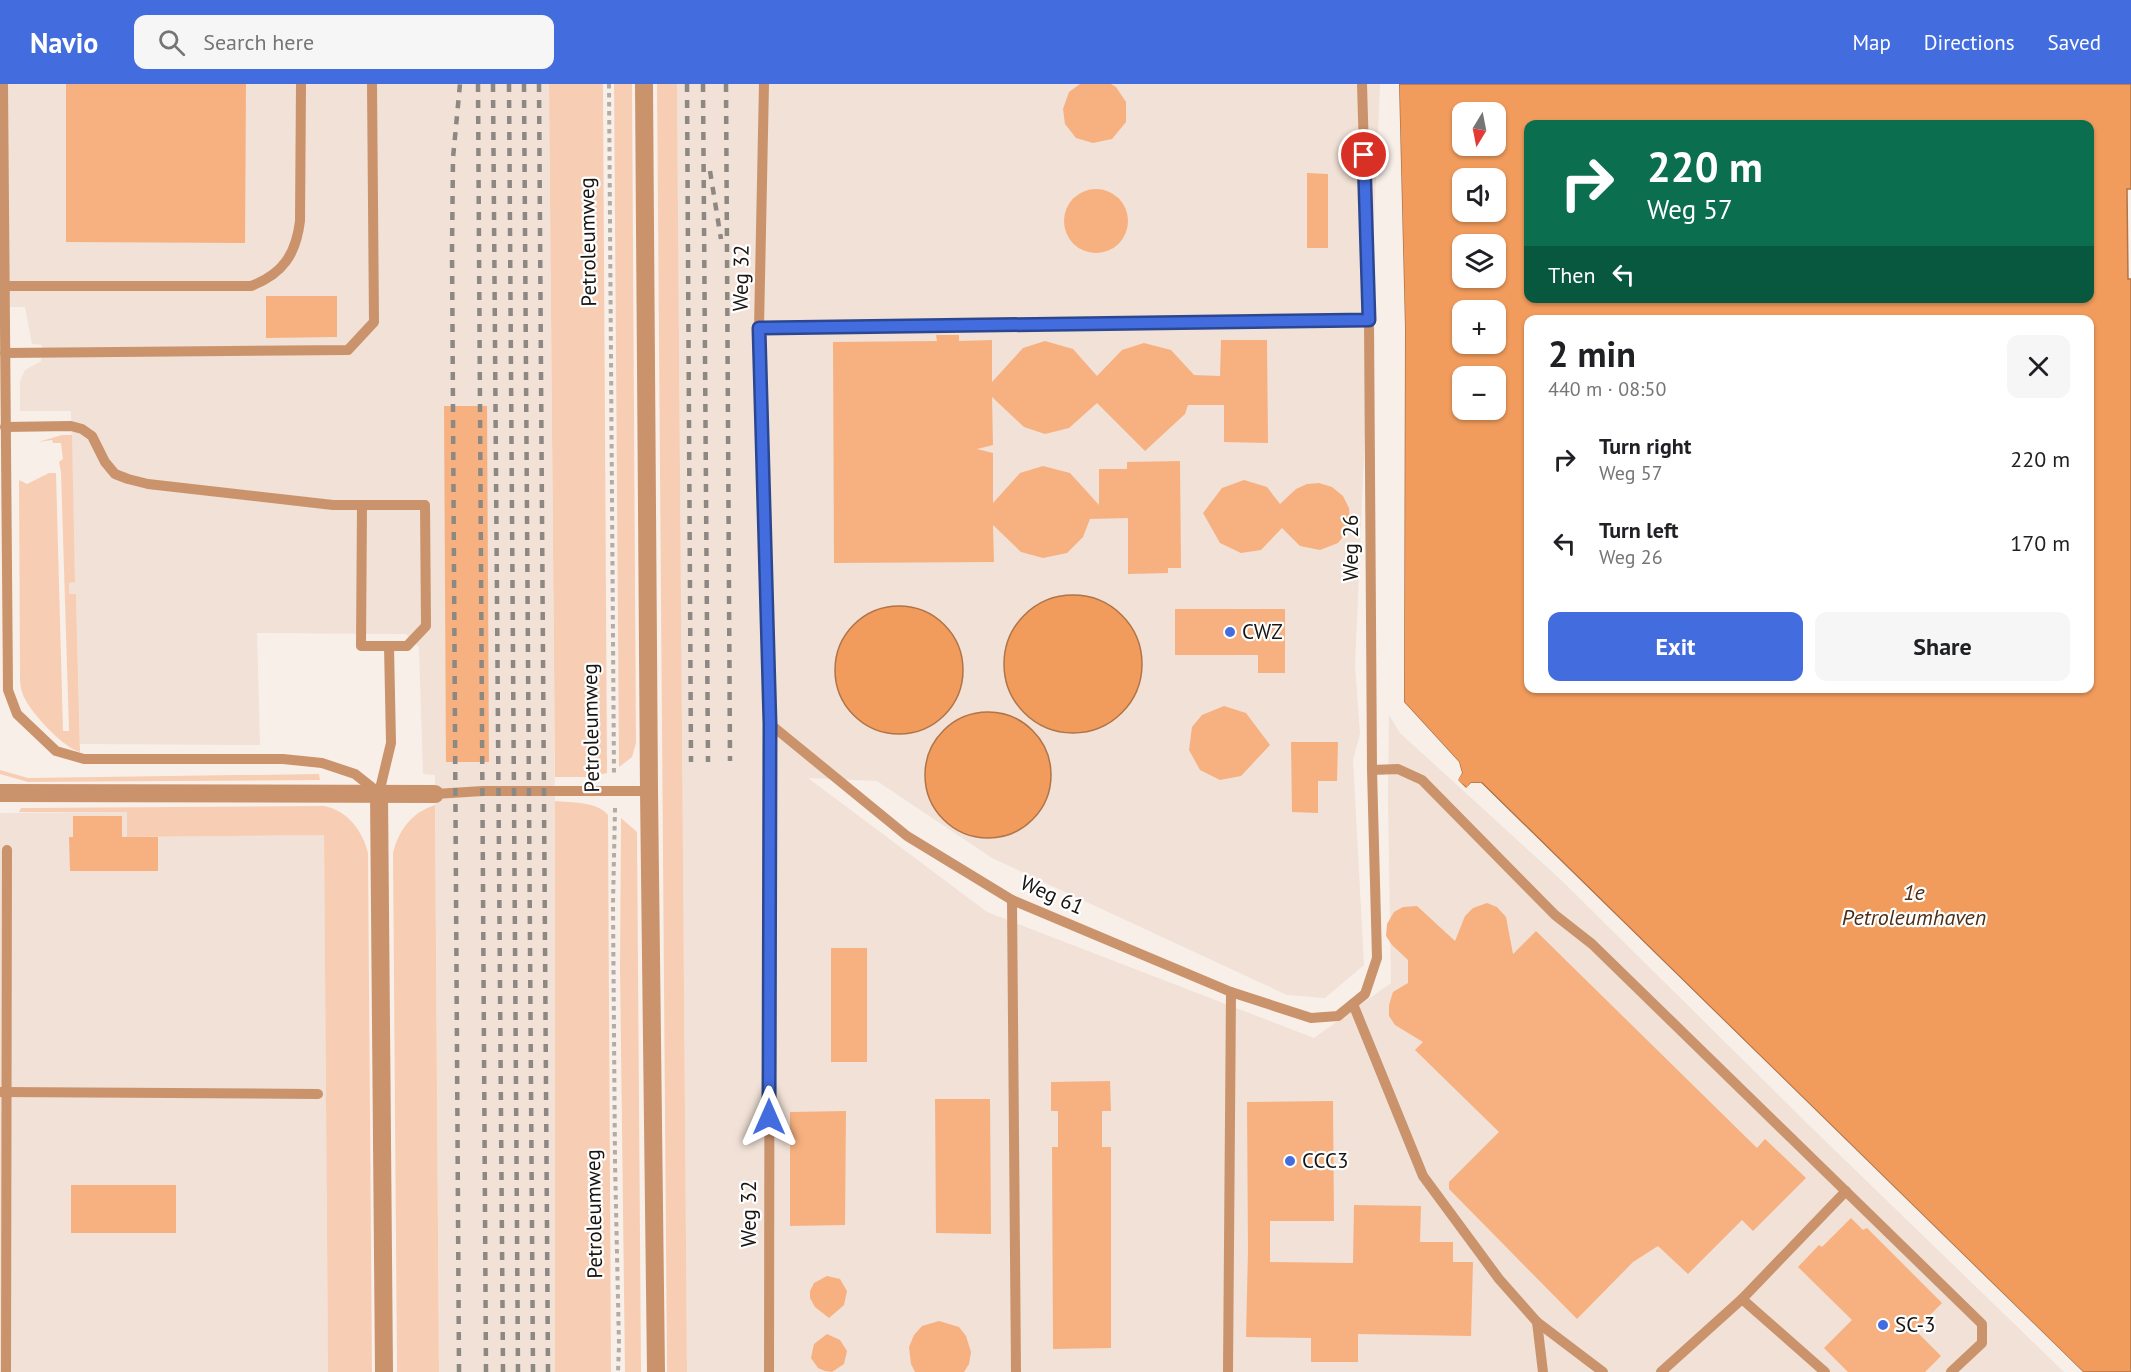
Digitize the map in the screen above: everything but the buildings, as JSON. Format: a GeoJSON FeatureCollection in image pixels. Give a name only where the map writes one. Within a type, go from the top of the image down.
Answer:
{"type":"FeatureCollection","features":[{"type":"Feature","properties":{"kind":"street"},"geometry":{"type":"LineString","coordinates":[[644,84],[656,1372]]}},
{"type":"Feature","properties":{"kind":"street"},"geometry":{"type":"LineString","coordinates":[[379,793],[384,1372]]}},
{"type":"Feature","properties":{"kind":"street"},"geometry":{"type":"LineString","coordinates":[[0,794],[435,794]]}},
{"type":"Feature","properties":{"kind":"lane"},"geometry":{"type":"LineString","coordinates":[[3,84],[5,286],[3,350],[6,428],[8,690],[17,714],[56,751],[84,759],[283,759],[322,763],[355,774],[379,793],[391,743],[389,646]]}},
{"type":"Feature","properties":{"kind":"lane"},"geometry":{"type":"LineString","coordinates":[[5,286],[251,285],[266,280],[280,269],[292,254],[298,238],[301,84]]}},
{"type":"Feature","properties":{"kind":"lane"},"geometry":{"type":"LineString","coordinates":[[3,350],[348,350],[374,322],[372,84]]}},
{"type":"Feature","properties":{"kind":"lane","name":"Weg 32"},"geometry":{"type":"LineString","coordinates":[[764,84],[759,328],[770,724],[769,1372]]}},
{"type":"Feature","properties":{"kind":"lane","name":"Weg 26"},"geometry":{"type":"LineString","coordinates":[[1353,1004],[1365,994],[1377,958],[1372,770],[1369,320],[1362,84]]}},
{"type":"Feature","properties":{"kind":"lane"},"geometry":{"type":"LineString","coordinates":[[759,328],[1369,320]]}},
{"type":"Feature","properties":{"kind":"lane"},"geometry":{"type":"LineString","coordinates":[[6,428],[71,426],[82,429],[92,436],[105,462],[115,474],[148,484],[309,503],[425,505],[426,626],[407,646],[361,646],[362,505]]}},
{"type":"Feature","properties":{"kind":"lane","name":"Weg 61"},"geometry":{"type":"LineString","coordinates":[[770,724],[907,836],[1012,900],[1231,992],[1311,1018],[1338,1016],[1353,1004]]}},
{"type":"Feature","properties":{"kind":"lane"},"geometry":{"type":"LineString","coordinates":[[1372,770],[1398,770],[1422,780],[1555,915],[1592,944],[1982,1324],[1982,1343],[1951,1372]]}},
{"type":"Feature","properties":{"kind":"lane"},"geometry":{"type":"LineString","coordinates":[[435,794],[483,791],[649,791]]}},
{"type":"Feature","properties":{"kind":"lane"},"geometry":{"type":"LineString","coordinates":[[6,1372],[3,1092],[7,850]]}},
{"type":"Feature","properties":{"kind":"lane"},"geometry":{"type":"LineString","coordinates":[[1012,900],[1016,1372]]}},
{"type":"Feature","properties":{"kind":"lane"},"geometry":{"type":"LineString","coordinates":[[1228,1372],[1231,992]]}},
{"type":"Feature","properties":{"kind":"lane"},"geometry":{"type":"LineString","coordinates":[[1353,1004],[1423,1176],[1499,1279],[1536,1322],[1603,1372]]}},
{"type":"Feature","properties":{"kind":"lane"},"geometry":{"type":"LineString","coordinates":[[3,1092],[318,1094]]}},
{"type":"Feature","properties":{"kind":"lane"},"geometry":{"type":"LineString","coordinates":[[1661,1372],[1742,1299],[1846,1191]]}},
{"type":"Feature","properties":{"kind":"lane"},"geometry":{"type":"LineString","coordinates":[[1742,1299],[1825,1372]]}},
{"type":"Feature","properties":{"kind":"lane"},"geometry":{"type":"LineString","coordinates":[[1536,1322],[1543,1372]]}},
{"type":"Feature","properties":{"kind":"path","name":"Petroleumweg"},"geometry":{"type":"LineString","coordinates":[[609,84],[615,791],[613,916],[620,1345],[618,1372]]}},
{"type":"Feature","properties":{"kind":"shaded area"},"geometry":{"type":"Polygon","coordinates":[[[0,84],[549,84],[555,801],[555,1372],[439,1372],[435,775],[423,774],[419,647],[406,634],[257,633],[260,745],[80,744],[76,594],[69,594],[69,583],[75,582],[71,411],[20,411],[20,381],[25,370],[41,361],[42,345],[32,344],[25,307],[0,307],[0,84]]]}},
{"type":"Feature","properties":{"kind":"shaded area"},"geometry":{"type":"Polygon","coordinates":[[[549,84],[603,84],[607,773],[588,777],[555,777],[549,84]]]}},
{"type":"Feature","properties":{"kind":"shaded area"},"geometry":{"type":"Polygon","coordinates":[[[614,84],[632,84],[636,743],[632,757],[619,767],[614,84]]]}},
{"type":"Feature","properties":{"kind":"shaded area"},"geometry":{"type":"Polygon","coordinates":[[[657,84],[677,84],[687,1372],[667,1372],[657,84]]]}},
{"type":"Feature","properties":{"kind":"shaded area"},"geometry":{"type":"Polygon","coordinates":[[[677,84],[1380,84],[1355,666],[1360,734],[1353,760],[1364,965],[1325,998],[1287,995],[992,858],[877,781],[808,778],[987,912],[1314,1038],[1391,983],[1389,715],[1400,733],[1560,879],[1816,1132],[2064,1372],[687,1372],[677,84]]]}},
{"type":"Feature","properties":{"kind":"shaded area"},"geometry":{"type":"Polygon","coordinates":[[[62,435],[72,435],[75,582],[69,583],[69,594],[76,594],[80,752],[58,738],[42,722],[25,699],[20,682],[19,480],[27,484],[49,473],[56,473],[63,731],[69,731],[59,462],[63,459],[61,443],[53,443],[52,440],[38,442],[62,435]]]}},
{"type":"Feature","properties":{"kind":"shaded area"},"geometry":{"type":"Polygon","coordinates":[[[0,770],[28,778],[319,774],[320,780],[28,782],[0,774],[0,770]]]}},
{"type":"Feature","properties":{"kind":"shaded area"},"geometry":{"type":"Polygon","coordinates":[[[555,801],[591,805],[608,815],[611,1372],[555,1372],[555,801]]]}},
{"type":"Feature","properties":{"kind":"shaded area"},"geometry":{"type":"Polygon","coordinates":[[[435,805],[439,1372],[397,1372],[393,853],[398,837],[407,823],[419,812],[435,805]]]}},
{"type":"Feature","properties":{"kind":"shaded area"},"geometry":{"type":"Polygon","coordinates":[[[324,806],[340,812],[353,823],[368,853],[372,1372],[328,1372],[324,835],[127,837],[127,812],[19,812],[21,808],[324,806]]]}},
{"type":"Feature","properties":{"kind":"shaded area"},"geometry":{"type":"Polygon","coordinates":[[[127,812],[128,837],[324,835],[328,1372],[0,1372],[0,813],[127,812]]]}},
{"type":"Feature","properties":{"kind":"shaded area"},"geometry":{"type":"Polygon","coordinates":[[[621,818],[637,832],[641,1372],[625,1372],[620,969],[621,818]]]}},
{"type":"Feature","properties":{"kind":"water","name":"1e Petroleumhaven"},"geometry":{"type":"Polygon","coordinates":[[[1399,84],[2131,84],[2131,189],[2127,189],[2128,279],[2131,279],[2131,1372],[2083,1372],[1482,783],[1471,783],[1467,788],[1457,780],[1462,773],[1459,762],[1404,702],[1405,328],[1399,84]]]}},
{"type":"Feature","properties":{"kind":"water"},"geometry":{"type":"Polygon","coordinates":[[[1073,595],[1099,600],[1122,615],[1137,638],[1142,664],[1137,690],[1122,713],[1099,728],[1073,733],[1047,728],[1024,713],[1009,690],[1004,664],[1009,638],[1024,615],[1047,600],[1073,595]]]}},
{"type":"Feature","properties":{"kind":"water"},"geometry":{"type":"Polygon","coordinates":[[[899,606],[924,611],[944,625],[958,645],[963,670],[958,695],[944,715],[924,729],[899,734],[874,729],[854,715],[840,695],[835,670],[840,645],[854,625],[874,611],[899,606]]]}},
{"type":"Feature","properties":{"kind":"water"},"geometry":{"type":"Polygon","coordinates":[[[988,712],[1012,717],[1033,730],[1046,751],[1051,775],[1046,799],[1033,820],[1012,833],[988,838],[964,833],[943,820],[930,799],[925,775],[930,751],[943,730],[964,717],[988,712]]]}},
{"type":"Feature","properties":{"kind":"pier"},"geometry":{"type":"Polygon","coordinates":[[[1396,84],[1399,84],[1405,328],[1404,702],[1459,762],[1462,773],[1458,780],[1466,788],[1471,783],[1481,783],[2083,1372],[2079,1372],[1480,786],[1472,786],[1466,791],[1455,782],[1459,773],[1457,763],[1401,703],[1402,329],[1396,84]]]}},
{"type":"Feature","properties":{"kind":"railway"},"geometry":{"type":"LineString","coordinates":[[459,1372],[452,249],[453,158],[460,84]]}},
{"type":"Feature","properties":{"kind":"railway"},"geometry":{"type":"LineString","coordinates":[[478,84],[486,1372]]}},
{"type":"Feature","properties":{"kind":"railway"},"geometry":{"type":"LineString","coordinates":[[493,84],[503,1372]]}},
{"type":"Feature","properties":{"kind":"railway"},"geometry":{"type":"LineString","coordinates":[[509,84],[518,1372]]}},
{"type":"Feature","properties":{"kind":"railway"},"geometry":{"type":"LineString","coordinates":[[524,84],[533,1372]]}},
{"type":"Feature","properties":{"kind":"railway"},"geometry":{"type":"LineString","coordinates":[[539,84],[548,1372]]}},
{"type":"Feature","properties":{"kind":"railway"},"geometry":{"type":"LineString","coordinates":[[687,84],[691,762]]}},
{"type":"Feature","properties":{"kind":"railway"},"geometry":{"type":"LineString","coordinates":[[703,84],[708,762]]}},
{"type":"Feature","properties":{"kind":"railway"},"geometry":{"type":"LineString","coordinates":[[726,84],[730,761]]}},
{"type":"Feature","properties":{"kind":"railway"},"geometry":{"type":"LineString","coordinates":[[710,171],[721,239]]}},
{"type":"Feature","properties":{"kind":"place","name":"CWZ"},"geometry":{"type":"Point","coordinates":[1230,632]}},
{"type":"Feature","properties":{"kind":"place","name":"CCC3"},"geometry":{"type":"Point","coordinates":[1290,1161]}},
{"type":"Feature","properties":{"kind":"place","name":"SC-3"},"geometry":{"type":"Point","coordinates":[1883,1325]}},
{"type":"Feature","properties":{"kind":"route"},"geometry":{"type":"LineString","coordinates":[[769,1117],[770,724],[759,328],[1369,320],[1364,155]]}}]}
